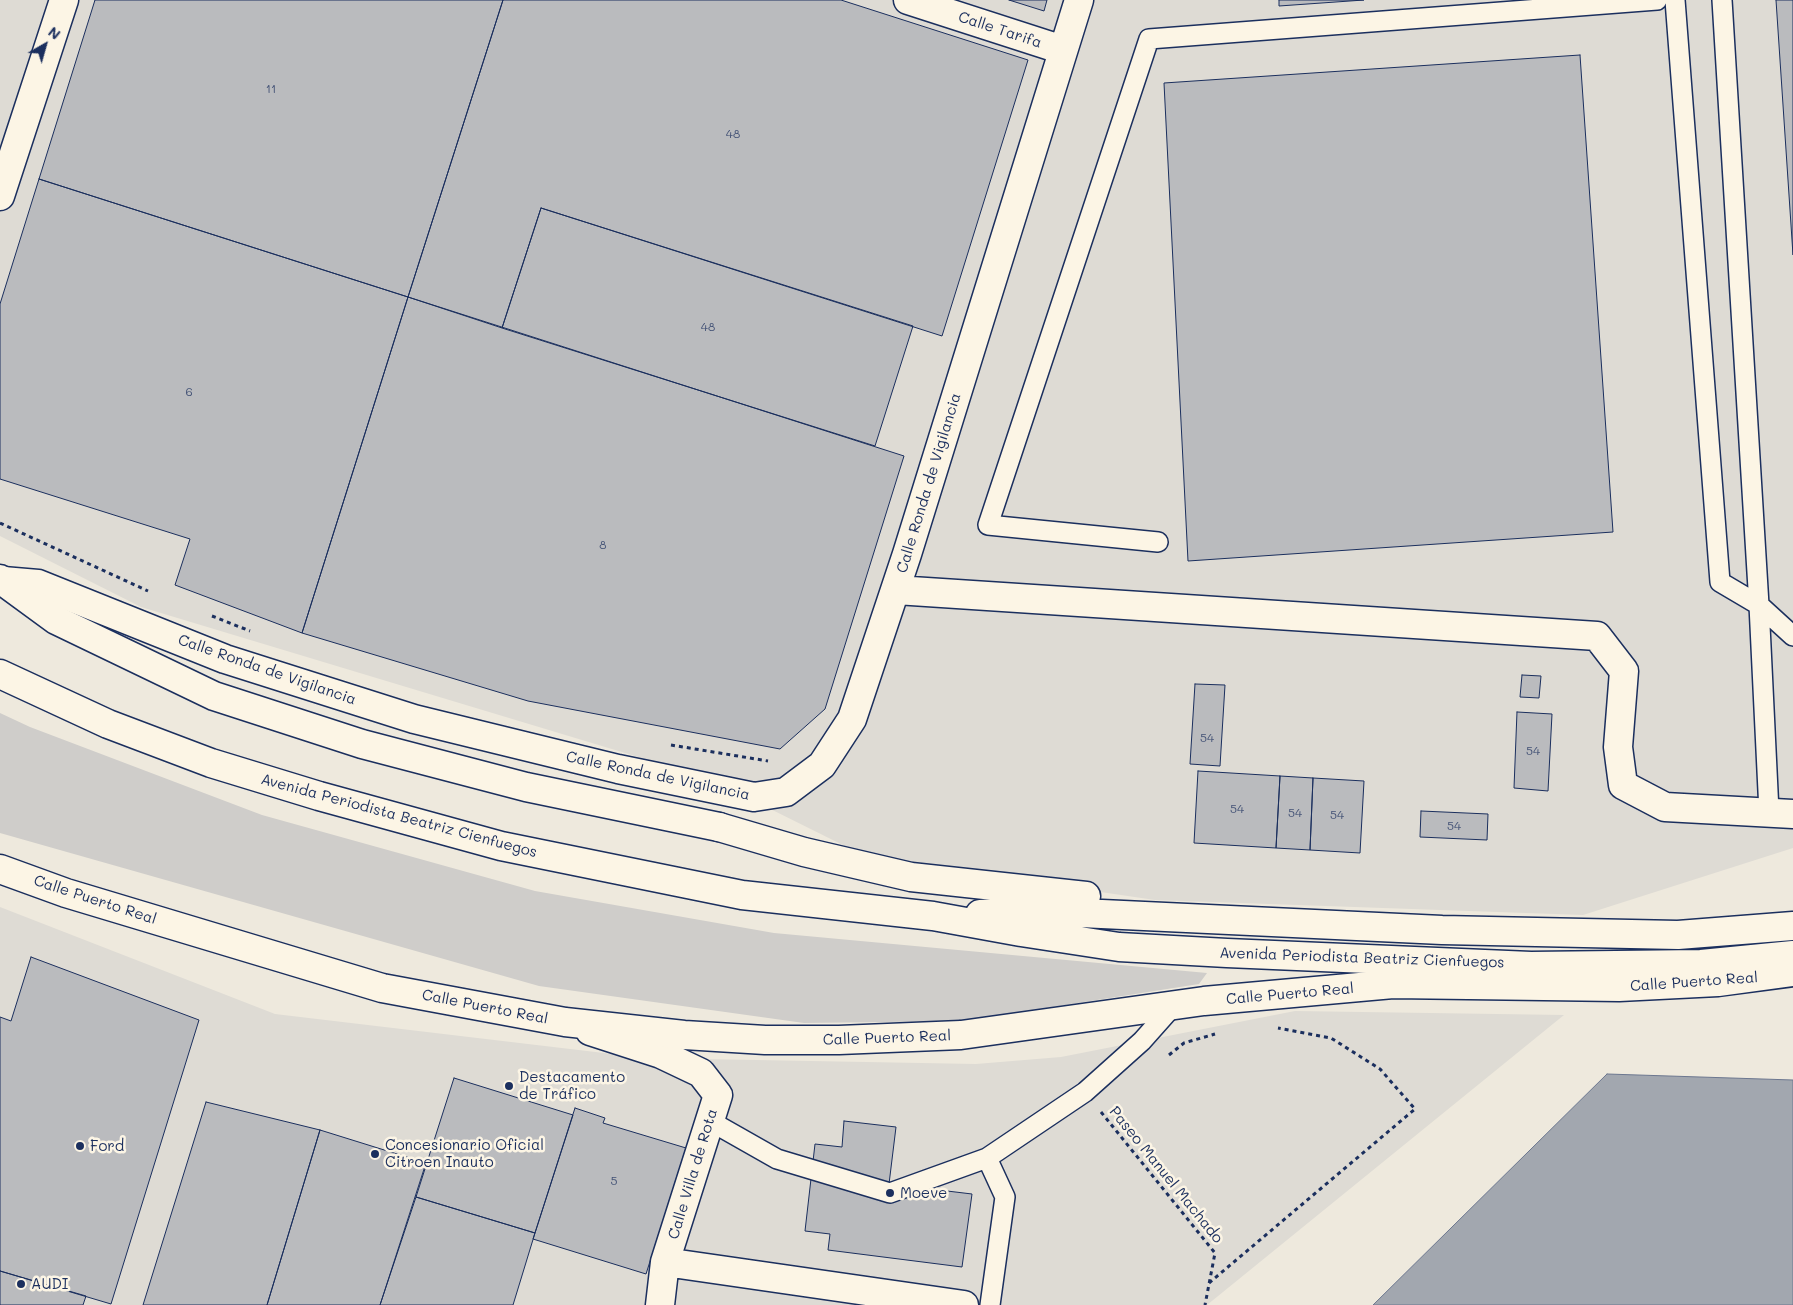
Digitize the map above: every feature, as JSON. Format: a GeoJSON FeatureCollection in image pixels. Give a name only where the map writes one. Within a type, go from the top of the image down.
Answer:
{"type":"FeatureCollection","features":[{"type":"Feature","properties":{"kind":"main road"},"geometry":{"type":"LineString","coordinates":[[0,196],[64,0]]}},
{"type":"Feature","properties":{"kind":"main road","name":"Calle Tarifa"},"geometry":{"type":"LineString","coordinates":[[908,0],[1063,50]]}},
{"type":"Feature","properties":{"kind":"main road","name":"Calle Ronda de Vigilancia"},"geometry":{"type":"LineString","coordinates":[[1,580],[38,584],[225,659],[414,719],[618,769],[754,797],[786,792],[822,765],[852,719],[896,590],[1079,0]]}},
{"type":"Feature","properties":{"kind":"main road"},"geometry":{"type":"LineString","coordinates":[[1,580],[56,620],[214,696],[362,744],[526,787],[719,827],[804,852],[911,876],[1079,896],[1361,910],[1442,930]]}},
{"type":"Feature","properties":{"kind":"main road"},"geometry":{"type":"LineString","coordinates":[[896,590],[1597,636],[1624,671],[1618,747],[1623,785],[1665,806],[1781,813]]}},
{"type":"Feature","properties":{"kind":"main road","name":"Avenida Periodista Beatriz Cienfuegos"},"geometry":{"type":"LineString","coordinates":[[0,674],[108,724],[211,763],[319,796],[501,846],[742,895],[933,916],[1120,947],[1531,966],[1701,964],[1793,954]]}},
{"type":"Feature","properties":{"kind":"main road","name":"Calle Puerto Real"},"geometry":{"type":"LineString","coordinates":[[0,870],[66,893],[382,988],[565,1022],[684,1035],[765,1040],[839,1040],[961,1035],[1174,1005],[1392,984],[1619,987],[1718,982],[1793,972]]}},
{"type":"Feature","properties":{"kind":"main road","name":"Avenida Periodista Beatriz Cienfuegos"},"geometry":{"type":"LineString","coordinates":[[933,916],[1038,911],[1442,930],[1678,935],[1793,926]]}},
{"type":"Feature","properties":{"kind":"main road","name":"Calle Villa de Rota"},"geometry":{"type":"LineString","coordinates":[[565,1022],[661,1054],[701,1073],[718,1095],[666,1262],[660,1305]]}},
{"type":"Feature","properties":{"kind":"main road"},"geometry":{"type":"LineString","coordinates":[[666,1262],[964,1305]]}},
{"type":"Feature","properties":{"kind":"lane"},"geometry":{"type":"LineString","coordinates":[[1158,542],[988,525],[1149,40],[1657,0]]}},
{"type":"Feature","properties":{"kind":"lane"},"geometry":{"type":"LineString","coordinates":[[1675,0],[1720,582],[1759,605],[1793,636]]}},
{"type":"Feature","properties":{"kind":"lane"},"geometry":{"type":"LineString","coordinates":[[1722,0],[1759,605],[1781,813]]}},
{"type":"Feature","properties":{"kind":"lane"},"geometry":{"type":"LineString","coordinates":[[710,1121],[777,1159],[890,1193],[987,1158],[1085,1092],[1142,1041],[1174,1005]]}},
{"type":"Feature","properties":{"kind":"lane"},"geometry":{"type":"LineString","coordinates":[[987,1158],[1005,1197],[990,1305]]}},
{"type":"Feature","properties":{"kind":"path"},"geometry":{"type":"LineString","coordinates":[[0,523],[149,592]]}},
{"type":"Feature","properties":{"kind":"path"},"geometry":{"type":"LineString","coordinates":[[210,616],[254,632]]}},
{"type":"Feature","properties":{"kind":"path"},"geometry":{"type":"LineString","coordinates":[[667,744],[772,762]]}},
{"type":"Feature","properties":{"kind":"path"},"geometry":{"type":"LineString","coordinates":[[1209,1283],[1415,1109],[1380,1069],[1331,1038],[1278,1028],[1268,1028]]}},
{"type":"Feature","properties":{"kind":"path"},"geometry":{"type":"LineString","coordinates":[[1161,1062],[1184,1043],[1221,1032]]}},
{"type":"Feature","properties":{"kind":"path","name":"Paseo Manuel Machado"},"geometry":{"type":"LineString","coordinates":[[1085,1092],[1215,1253],[1205,1305]]}},
{"type":"Feature","properties":{"kind":"path"},"geometry":{"type":"LineString","coordinates":[[1101,1112],[1109,1105]]}},
{"type":"Feature","properties":{"kind":"shaded area"},"geometry":{"type":"Polygon","coordinates":[[[0,0],[1793,0],[1793,848],[1583,915],[1155,900],[869,858],[708,778],[141,607],[0,536],[0,0]]]}},
{"type":"Feature","properties":{"kind":"shaded area"},"geometry":{"type":"Polygon","coordinates":[[[0,713],[30,727],[262,815],[535,891],[774,933],[1207,973],[1199,984],[963,1021],[804,1023],[539,986],[0,833],[0,713]]]}},
{"type":"Feature","properties":{"kind":"shaded area"},"geometry":{"type":"Polygon","coordinates":[[[0,907],[275,1014],[646,1058],[976,1064],[1061,1057],[1295,1011],[1564,1015],[1207,1305],[0,1305],[0,907]]]}},
{"type":"Feature","properties":{"kind":"shaded area"},"geometry":{"type":"Polygon","coordinates":[[[1607,1074],[1793,1080],[1793,1305],[1373,1305],[1607,1074]]]}},
{"type":"Feature","properties":{"kind":"building"},"geometry":{"type":"Polygon","coordinates":[[[95,0],[503,0],[408,297],[39,179],[95,0]]]}},
{"type":"Feature","properties":{"kind":"building"},"geometry":{"type":"Polygon","coordinates":[[[503,0],[841,0],[1028,60],[942,336],[541,208],[502,328],[408,297],[503,0]]]}},
{"type":"Feature","properties":{"kind":"building"},"geometry":{"type":"Polygon","coordinates":[[[1009,0],[1047,0],[1044,11],[1009,0]]]}},
{"type":"Feature","properties":{"kind":"building"},"geometry":{"type":"Polygon","coordinates":[[[1279,0],[1364,0],[1279,6],[1279,0]]]}},
{"type":"Feature","properties":{"kind":"building"},"geometry":{"type":"Polygon","coordinates":[[[1776,0],[1793,0],[1793,255],[1776,0]]]}},
{"type":"Feature","properties":{"kind":"building"},"geometry":{"type":"Polygon","coordinates":[[[1580,55],[1613,532],[1188,561],[1164,83],[1580,55]]]}},
{"type":"Feature","properties":{"kind":"building"},"geometry":{"type":"Polygon","coordinates":[[[39,179],[408,297],[302,633],[175,585],[190,539],[0,479],[0,304],[39,179]]]}},
{"type":"Feature","properties":{"kind":"building"},"geometry":{"type":"Polygon","coordinates":[[[541,208],[913,326],[875,446],[502,328],[541,208]]]}},
{"type":"Feature","properties":{"kind":"building"},"geometry":{"type":"Polygon","coordinates":[[[408,297],[904,456],[825,709],[780,749],[528,701],[302,633],[408,297]]]}},
{"type":"Feature","properties":{"kind":"building"},"geometry":{"type":"Polygon","coordinates":[[[1522,675],[1541,676],[1539,698],[1520,697],[1522,675]]]}},
{"type":"Feature","properties":{"kind":"building"},"geometry":{"type":"Polygon","coordinates":[[[1195,684],[1225,685],[1220,766],[1190,764],[1195,684]]]}},
{"type":"Feature","properties":{"kind":"building"},"geometry":{"type":"Polygon","coordinates":[[[1517,712],[1552,714],[1548,791],[1514,788],[1517,712]]]}},
{"type":"Feature","properties":{"kind":"building"},"geometry":{"type":"Polygon","coordinates":[[[1198,771],[1280,776],[1276,848],[1194,843],[1198,771]]]}},
{"type":"Feature","properties":{"kind":"building"},"geometry":{"type":"Polygon","coordinates":[[[1280,776],[1313,778],[1310,850],[1276,848],[1280,776]]]}},
{"type":"Feature","properties":{"kind":"building"},"geometry":{"type":"Polygon","coordinates":[[[1313,778],[1364,781],[1360,853],[1310,850],[1313,778]]]}},
{"type":"Feature","properties":{"kind":"building"},"geometry":{"type":"Polygon","coordinates":[[[1421,811],[1488,814],[1487,840],[1420,837],[1421,811]]]}},
{"type":"Feature","properties":{"kind":"building","name":"Ford"},"geometry":{"type":"Polygon","coordinates":[[[31,957],[199,1020],[111,1304],[0,1271],[0,1017],[11,1021],[31,957]]]}},
{"type":"Feature","properties":{"kind":"building"},"geometry":{"type":"Polygon","coordinates":[[[454,1078],[573,1115],[535,1233],[416,1197],[454,1078]]]}},
{"type":"Feature","properties":{"kind":"building"},"geometry":{"type":"Polygon","coordinates":[[[206,1102],[320,1130],[267,1305],[143,1305],[206,1102]]]}},
{"type":"Feature","properties":{"kind":"building"},"geometry":{"type":"Polygon","coordinates":[[[575,1108],[605,1118],[603,1123],[686,1148],[646,1274],[533,1239],[575,1108]]]}},
{"type":"Feature","properties":{"kind":"building"},"geometry":{"type":"Polygon","coordinates":[[[844,1121],[896,1127],[889,1184],[972,1194],[962,1267],[828,1250],[830,1234],[805,1231],[815,1144],[842,1147],[844,1121]]]}},
{"type":"Feature","properties":{"kind":"building"},"geometry":{"type":"Polygon","coordinates":[[[320,1130],[426,1163],[380,1305],[267,1305],[320,1130]]]}},
{"type":"Feature","properties":{"kind":"building"},"geometry":{"type":"Polygon","coordinates":[[[416,1197],[535,1233],[513,1305],[380,1305],[416,1197]]]}},
{"type":"Feature","properties":{"kind":"building","name":"AUDI"},"geometry":{"type":"Polygon","coordinates":[[[0,1271],[86,1296],[83,1305],[0,1305],[0,1271]]]}},
{"type":"Feature","properties":{"kind":"place","name":"Destacamento de Tráfico"},"geometry":{"type":"Point","coordinates":[509,1086]}},
{"type":"Feature","properties":{"kind":"place","name":"Ford"},"geometry":{"type":"Point","coordinates":[80,1146]}},
{"type":"Feature","properties":{"kind":"place","name":"Concesionario Oficial Citroen Inauto"},"geometry":{"type":"Point","coordinates":[375,1154]}},
{"type":"Feature","properties":{"kind":"place","name":"Moeve"},"geometry":{"type":"Point","coordinates":[890,1193]}},
{"type":"Feature","properties":{"kind":"place","name":"AUDI"},"geometry":{"type":"Point","coordinates":[21,1284]}}]}
